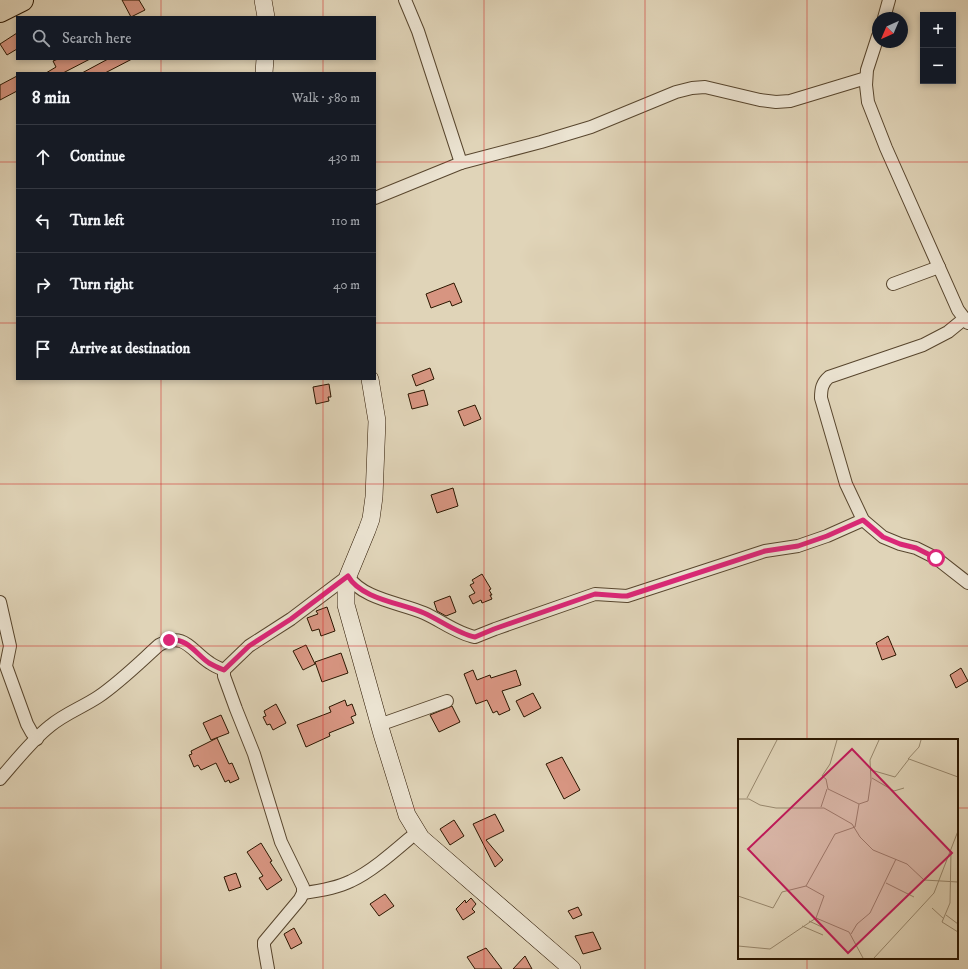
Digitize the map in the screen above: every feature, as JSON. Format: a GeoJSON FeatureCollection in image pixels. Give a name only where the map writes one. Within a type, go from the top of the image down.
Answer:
{"type":"FeatureCollection","features":[{"type":"Feature","properties":{"kind":"highway"},"geometry":{"type":"LineString","coordinates":[[0,11],[22,0]]}},
{"type":"Feature","properties":{"kind":"street"},"geometry":{"type":"LineString","coordinates":[[263,0],[266,16]]}},
{"type":"Feature","properties":{"kind":"street"},"geometry":{"type":"LineString","coordinates":[[405,0],[418,31],[461,163]]}},
{"type":"Feature","properties":{"kind":"street"},"geometry":{"type":"LineString","coordinates":[[886,12],[889,0]]}},
{"type":"Feature","properties":{"kind":"street"},"geometry":{"type":"LineString","coordinates":[[874,48],[866,78],[868,102],[886,148],[958,310],[966,321],[938,338],[829,377],[822,386],[822,398],[846,484],[863,520],[883,537],[900,544],[916,548],[936,558],[968,583]]}},
{"type":"Feature","properties":{"kind":"street"},"geometry":{"type":"LineString","coordinates":[[264,72],[265,60]]}},
{"type":"Feature","properties":{"kind":"street"},"geometry":{"type":"LineString","coordinates":[[376,198],[461,163],[591,127],[676,92],[692,88],[705,87],[760,100],[776,102],[790,101],[866,78]]}},
{"type":"Feature","properties":{"kind":"street"},"geometry":{"type":"LineString","coordinates":[[893,284],[939,267]]}},
{"type":"Feature","properties":{"kind":"street"},"geometry":{"type":"LineString","coordinates":[[370,380],[378,421],[374,502],[371,519],[348,576],[346,605],[380,725],[408,815],[421,838],[572,969]]}},
{"type":"Feature","properties":{"kind":"street"},"geometry":{"type":"LineString","coordinates":[[348,576],[356,586],[370,594],[424,613],[475,637],[595,594],[627,596],[765,551],[798,546],[827,536],[863,520]]}},
{"type":"Feature","properties":{"kind":"street"},"geometry":{"type":"LineString","coordinates":[[268,969],[264,942],[300,899],[303,893],[302,883],[282,842],[254,754],[224,676],[224,670],[249,646],[291,619],[348,576]]}},
{"type":"Feature","properties":{"kind":"street"},"geometry":{"type":"LineString","coordinates":[[0,602],[10,646],[6,666],[27,724],[37,739]]}},
{"type":"Feature","properties":{"kind":"street"},"geometry":{"type":"LineString","coordinates":[[1,776],[50,726],[62,717],[83,707],[100,696],[164,642],[176,639],[186,643],[209,663],[224,670]]}},
{"type":"Feature","properties":{"kind":"street"},"geometry":{"type":"LineString","coordinates":[[380,725],[447,701]]}},
{"type":"Feature","properties":{"kind":"street"},"geometry":{"type":"LineString","coordinates":[[303,893],[318,891],[350,882],[366,873],[417,832]]}},
{"type":"Feature","properties":{"kind":"building"},"geometry":{"type":"Polygon","coordinates":[[[122,0],[139,0],[145,10],[130,16],[122,0]]]}},
{"type":"Feature","properties":{"kind":"building"},"geometry":{"type":"Polygon","coordinates":[[[16,34],[16,50],[7,55],[0,44],[16,34]]]}},
{"type":"Feature","properties":{"kind":"building"},"geometry":{"type":"Polygon","coordinates":[[[88,60],[65,72],[48,72],[56,67],[53,61],[88,60]]]}},
{"type":"Feature","properties":{"kind":"building"},"geometry":{"type":"Polygon","coordinates":[[[106,60],[130,60],[107,72],[84,72],[106,60]]]}},
{"type":"Feature","properties":{"kind":"building"},"geometry":{"type":"Polygon","coordinates":[[[16,77],[16,92],[0,100],[0,85],[16,77]]]}},
{"type":"Feature","properties":{"kind":"building"},"geometry":{"type":"Polygon","coordinates":[[[454,283],[462,302],[452,306],[450,301],[431,308],[426,294],[454,283]]]}},
{"type":"Feature","properties":{"kind":"building"},"geometry":{"type":"Polygon","coordinates":[[[430,368],[434,379],[416,386],[412,375],[430,368]]]}},
{"type":"Feature","properties":{"kind":"building"},"geometry":{"type":"Polygon","coordinates":[[[329,384],[331,397],[328,397],[329,401],[316,404],[313,387],[329,384]]]}},
{"type":"Feature","properties":{"kind":"building"},"geometry":{"type":"Polygon","coordinates":[[[424,390],[428,405],[412,409],[408,394],[424,390]]]}},
{"type":"Feature","properties":{"kind":"building"},"geometry":{"type":"Polygon","coordinates":[[[475,405],[481,419],[464,426],[458,411],[475,405]]]}},
{"type":"Feature","properties":{"kind":"building"},"geometry":{"type":"Polygon","coordinates":[[[453,488],[458,506],[437,513],[431,495],[453,488]]]}},
{"type":"Feature","properties":{"kind":"building"},"geometry":{"type":"Polygon","coordinates":[[[482,574],[491,589],[489,590],[492,595],[490,595],[492,599],[482,603],[481,600],[473,604],[469,596],[475,593],[470,585],[474,583],[472,580],[482,574]]]}},
{"type":"Feature","properties":{"kind":"building"},"geometry":{"type":"Polygon","coordinates":[[[450,596],[456,612],[446,616],[437,611],[434,602],[450,596]]]}},
{"type":"Feature","properties":{"kind":"building"},"geometry":{"type":"Polygon","coordinates":[[[327,607],[335,631],[321,636],[319,629],[312,631],[307,618],[318,614],[316,611],[327,607]]]}},
{"type":"Feature","properties":{"kind":"building"},"geometry":{"type":"Polygon","coordinates":[[[888,636],[896,655],[882,660],[876,643],[888,636]]]}},
{"type":"Feature","properties":{"kind":"building"},"geometry":{"type":"Polygon","coordinates":[[[306,645],[315,664],[303,670],[293,651],[306,645]]]}},
{"type":"Feature","properties":{"kind":"building"},"geometry":{"type":"Polygon","coordinates":[[[341,653],[348,673],[322,682],[315,662],[341,653]]]}},
{"type":"Feature","properties":{"kind":"building"},"geometry":{"type":"Polygon","coordinates":[[[961,668],[968,681],[956,688],[950,675],[961,668]]]}},
{"type":"Feature","properties":{"kind":"building"},"geometry":{"type":"Polygon","coordinates":[[[473,670],[477,680],[490,675],[491,678],[516,670],[521,685],[502,691],[510,710],[499,715],[497,711],[493,713],[487,700],[476,704],[464,674],[473,670]]]}},
{"type":"Feature","properties":{"kind":"building"},"geometry":{"type":"Polygon","coordinates":[[[533,693],[541,708],[524,717],[516,701],[533,693]]]}},
{"type":"Feature","properties":{"kind":"building"},"geometry":{"type":"Polygon","coordinates":[[[345,700],[347,706],[352,704],[356,715],[351,717],[354,723],[329,733],[330,736],[306,747],[297,725],[331,712],[329,707],[345,700]]]}},
{"type":"Feature","properties":{"kind":"building"},"geometry":{"type":"Polygon","coordinates":[[[276,704],[286,723],[273,730],[270,724],[267,725],[263,717],[266,716],[264,711],[276,704]]]}},
{"type":"Feature","properties":{"kind":"building"},"geometry":{"type":"Polygon","coordinates":[[[452,706],[460,722],[439,732],[430,715],[452,706]]]}},
{"type":"Feature","properties":{"kind":"building"},"geometry":{"type":"Polygon","coordinates":[[[221,715],[229,733],[211,740],[203,723],[221,715]]]}},
{"type":"Feature","properties":{"kind":"building"},"geometry":{"type":"Polygon","coordinates":[[[217,738],[229,764],[232,763],[239,779],[230,783],[229,780],[225,782],[216,763],[201,770],[198,765],[194,767],[189,755],[192,754],[191,751],[217,738]]]}},
{"type":"Feature","properties":{"kind":"building"},"geometry":{"type":"Polygon","coordinates":[[[562,757],[580,790],[564,799],[546,764],[562,757]]]}},
{"type":"Feature","properties":{"kind":"building"},"geometry":{"type":"Polygon","coordinates":[[[495,814],[504,831],[486,840],[503,860],[495,867],[473,824],[495,814]]]}},
{"type":"Feature","properties":{"kind":"building"},"geometry":{"type":"Polygon","coordinates":[[[454,820],[464,836],[450,845],[440,829],[454,820]]]}},
{"type":"Feature","properties":{"kind":"building"},"geometry":{"type":"Polygon","coordinates":[[[261,843],[272,861],[270,862],[282,880],[267,890],[259,878],[263,876],[247,852],[261,843]]]}},
{"type":"Feature","properties":{"kind":"building"},"geometry":{"type":"Polygon","coordinates":[[[236,873],[241,887],[229,891],[224,877],[236,873]]]}},
{"type":"Feature","properties":{"kind":"building"},"geometry":{"type":"Polygon","coordinates":[[[385,894],[394,906],[379,916],[370,904],[385,894]]]}},
{"type":"Feature","properties":{"kind":"building"},"geometry":{"type":"Polygon","coordinates":[[[471,898],[476,904],[472,909],[475,912],[463,920],[456,909],[465,900],[466,903],[471,898]]]}},
{"type":"Feature","properties":{"kind":"building"},"geometry":{"type":"Polygon","coordinates":[[[578,907],[582,915],[573,919],[568,911],[578,907]]]}},
{"type":"Feature","properties":{"kind":"building"},"geometry":{"type":"Polygon","coordinates":[[[294,928],[302,943],[291,949],[284,934],[294,928]]]}},
{"type":"Feature","properties":{"kind":"building"},"geometry":{"type":"Polygon","coordinates":[[[593,932],[601,949],[583,954],[575,936],[593,932]]]}},
{"type":"Feature","properties":{"kind":"building"},"geometry":{"type":"Polygon","coordinates":[[[486,948],[502,969],[475,969],[467,957],[486,948]]]}},
{"type":"Feature","properties":{"kind":"building"},"geometry":{"type":"Polygon","coordinates":[[[525,956],[532,969],[513,969],[525,956]]]}},
{"type":"Feature","properties":{"kind":"route"},"geometry":{"type":"LineString","coordinates":[[169,640],[176,639],[186,643],[209,663],[224,670],[249,646],[291,619],[348,576],[356,586],[370,594],[424,613],[475,637],[595,594],[627,596],[765,551],[793,548],[827,536],[863,520],[883,537],[900,544],[916,548],[936,558]]}}]}
